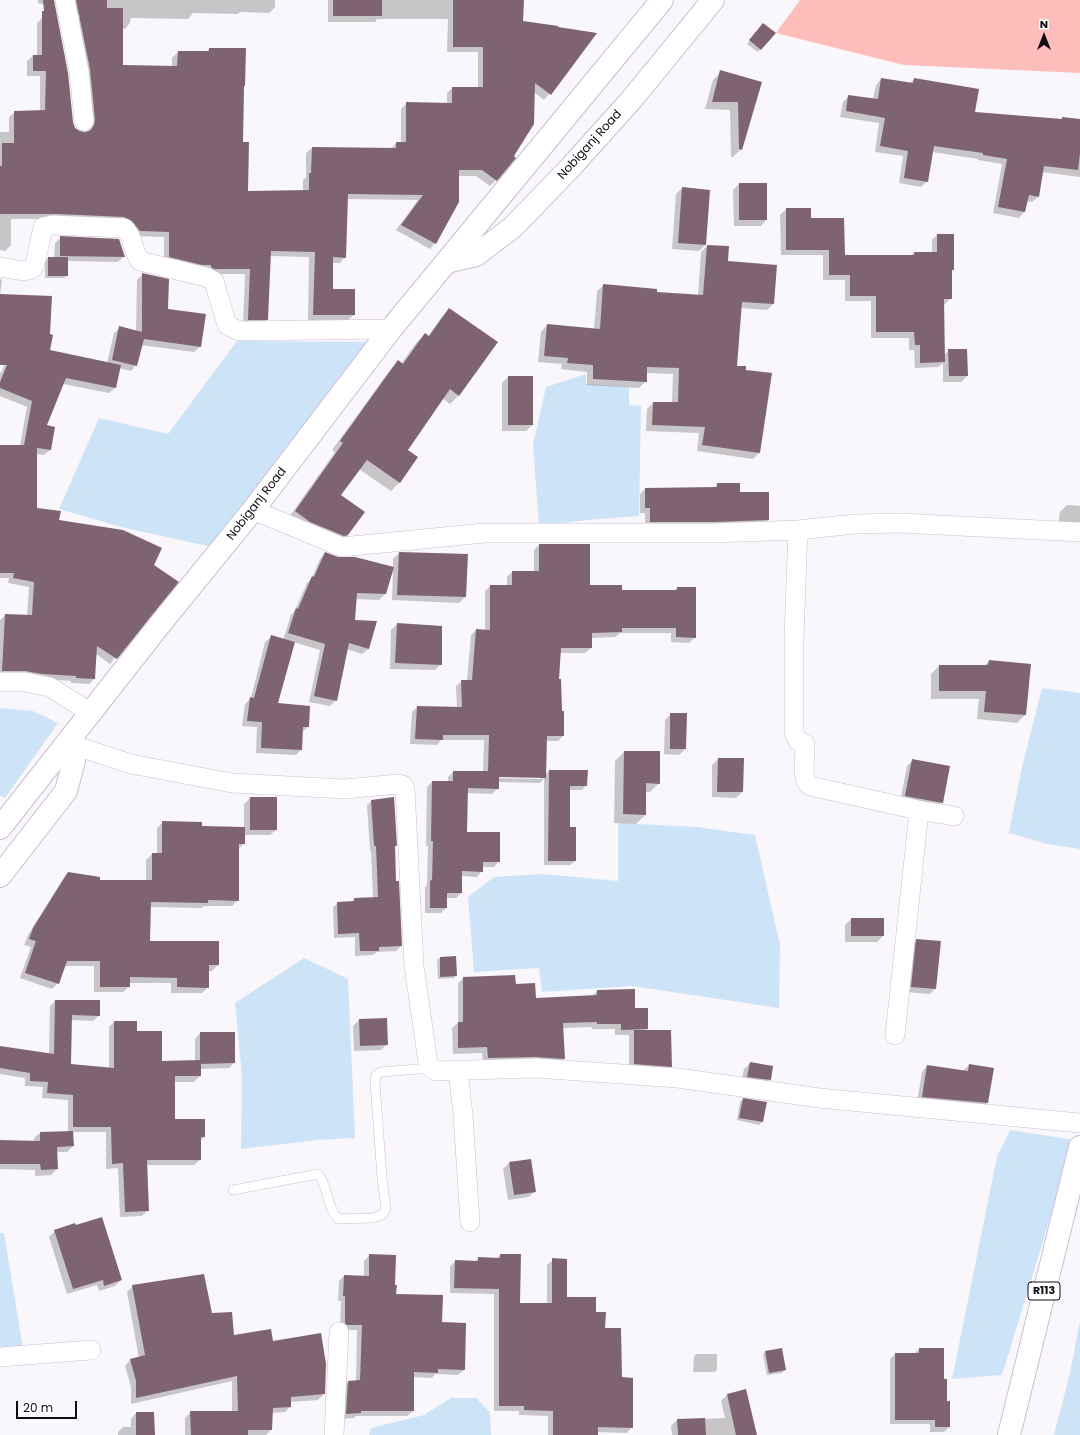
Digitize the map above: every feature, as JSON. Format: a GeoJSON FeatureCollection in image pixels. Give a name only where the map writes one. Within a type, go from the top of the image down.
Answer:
{"type":"FeatureCollection","features":[{"type":"Feature","properties":{"kind":"main road","name":"Nobiganj Road"},"geometry":{"type":"LineString","coordinates":[[0,828],[161,623],[253,510],[391,330],[662,0]]}},
{"type":"Feature","properties":{"kind":"main road","name":"Nobiganj Road"},"geometry":{"type":"LineString","coordinates":[[446,262],[476,255],[513,227],[570,168],[632,99],[713,0]]}},
{"type":"Feature","properties":{"kind":"main road"},"geometry":{"type":"LineString","coordinates":[[0,876],[66,791],[74,761],[67,744]]}},
{"type":"Feature","properties":{"kind":"main road","name":"R113"},"geometry":{"type":"LineString","coordinates":[[1009,1435],[1080,1146]]}},
{"type":"Feature","properties":{"kind":"street"},"geometry":{"type":"LineString","coordinates":[[65,0],[79,71],[84,121]]}},
{"type":"Feature","properties":{"kind":"street"},"geometry":{"type":"LineString","coordinates":[[0,267],[23,271],[32,269],[35,264],[43,228],[48,226],[124,228],[129,233],[136,255],[140,261],[206,277],[214,281],[227,325],[239,332],[391,330]]}},
{"type":"Feature","properties":{"kind":"street"},"geometry":{"type":"LineString","coordinates":[[253,510],[342,547],[484,533],[713,533],[798,530],[855,524],[900,523],[1080,532]]}},
{"type":"Feature","properties":{"kind":"street"},"geometry":{"type":"LineString","coordinates":[[798,530],[794,637],[794,733],[798,741],[805,744],[804,777],[806,783],[810,786],[918,810],[954,816]]}},
{"type":"Feature","properties":{"kind":"street"},"geometry":{"type":"LineString","coordinates":[[0,682],[25,682],[50,687],[91,713]]}},
{"type":"Feature","properties":{"kind":"street"},"geometry":{"type":"LineString","coordinates":[[67,744],[131,764],[232,783],[345,789],[398,784],[403,785],[405,789],[414,966],[428,1063],[431,1068],[436,1071],[536,1068],[678,1078],[819,1098],[1072,1122]]}},
{"type":"Feature","properties":{"kind":"street"},"geometry":{"type":"LineString","coordinates":[[895,1035],[918,810]]}},
{"type":"Feature","properties":{"kind":"street"},"geometry":{"type":"LineString","coordinates":[[458,1070],[463,1115],[470,1222]]}},
{"type":"Feature","properties":{"kind":"street"},"geometry":{"type":"LineString","coordinates":[[334,1435],[339,1332]]}},
{"type":"Feature","properties":{"kind":"street"},"geometry":{"type":"LineString","coordinates":[[0,1357],[91,1350]]}},
{"type":"Feature","properties":{"kind":"lane"},"geometry":{"type":"LineString","coordinates":[[233,1190],[318,1174],[323,1180],[333,1214],[339,1219],[373,1218],[382,1215],[386,1209],[375,1082],[376,1075],[381,1072],[431,1068]]}},
{"type":"Feature","properties":{"kind":"shaded area"},"geometry":{"type":"Polygon","coordinates":[[[800,0],[1080,0],[1080,73],[904,65],[776,33],[800,0]]]}},
{"type":"Feature","properties":{"kind":"water"},"geometry":{"type":"Polygon","coordinates":[[[237,341],[377,342],[212,547],[121,527],[59,509],[99,418],[168,434],[237,341]]]}},
{"type":"Feature","properties":{"kind":"water"},"geometry":{"type":"Polygon","coordinates":[[[586,374],[586,384],[629,387],[629,405],[641,406],[639,516],[539,526],[533,444],[546,387],[586,374]]]}},
{"type":"Feature","properties":{"kind":"water"},"geometry":{"type":"Polygon","coordinates":[[[1042,688],[1080,693],[1080,849],[1047,844],[1009,833],[1022,767],[1042,688]]]}},
{"type":"Feature","properties":{"kind":"water"},"geometry":{"type":"Polygon","coordinates":[[[0,708],[33,711],[58,723],[5,798],[0,796],[0,708]]]}},
{"type":"Feature","properties":{"kind":"water"},"geometry":{"type":"Polygon","coordinates":[[[618,823],[696,827],[755,835],[780,945],[779,1008],[632,986],[542,992],[539,968],[474,972],[468,897],[494,877],[543,874],[618,881],[618,823]]]}},
{"type":"Feature","properties":{"kind":"water"},"geometry":{"type":"Polygon","coordinates":[[[304,958],[348,979],[355,1138],[318,1140],[241,1149],[242,1077],[235,1003],[304,958]]]}},
{"type":"Feature","properties":{"kind":"water"},"geometry":{"type":"Polygon","coordinates":[[[1010,1130],[1074,1140],[1002,1375],[952,1379],[997,1157],[1010,1130]]]}},
{"type":"Feature","properties":{"kind":"water"},"geometry":{"type":"Polygon","coordinates":[[[0,1233],[4,1233],[23,1349],[0,1351],[0,1233]]]}},
{"type":"Feature","properties":{"kind":"water"},"geometry":{"type":"Polygon","coordinates":[[[1080,1321],[1080,1435],[1054,1435],[1070,1373],[1080,1321]]]}},
{"type":"Feature","properties":{"kind":"water"},"geometry":{"type":"Polygon","coordinates":[[[451,1398],[476,1398],[490,1412],[491,1435],[369,1435],[371,1428],[424,1415],[451,1398]]]}},
{"type":"Feature","properties":{"kind":"building"},"geometry":{"type":"Polygon","coordinates":[[[43,0],[54,0],[68,73],[73,122],[75,128],[80,131],[85,132],[91,130],[95,120],[90,69],[76,0],[107,0],[107,8],[123,8],[123,65],[177,66],[178,51],[209,51],[209,48],[246,48],[243,142],[249,142],[248,191],[309,190],[312,147],[396,148],[396,142],[406,142],[406,102],[452,103],[452,87],[483,87],[483,47],[453,47],[453,0],[524,0],[523,21],[597,33],[551,95],[535,83],[534,124],[514,156],[516,158],[497,181],[482,170],[459,170],[459,202],[436,244],[401,225],[423,195],[348,194],[346,258],[333,257],[333,289],[355,289],[355,315],[313,315],[315,252],[271,251],[268,320],[248,320],[250,269],[214,269],[211,265],[202,265],[169,257],[169,232],[140,231],[132,221],[124,217],[58,214],[0,214],[0,166],[2,166],[2,143],[14,143],[14,111],[45,110],[46,71],[33,71],[33,55],[42,55],[43,0]]]}},
{"type":"Feature","properties":{"kind":"building"},"geometry":{"type":"Polygon","coordinates":[[[333,0],[382,0],[382,16],[333,16],[333,0]]]}},
{"type":"Feature","properties":{"kind":"building"},"geometry":{"type":"Polygon","coordinates":[[[763,23],[776,33],[761,50],[749,40],[763,23]]]}},
{"type":"Feature","properties":{"kind":"building"},"geometry":{"type":"Polygon","coordinates":[[[720,70],[762,82],[742,150],[739,149],[738,102],[712,102],[720,70]]]}},
{"type":"Feature","properties":{"kind":"building"},"geometry":{"type":"Polygon","coordinates":[[[881,78],[913,83],[914,78],[979,89],[975,112],[1080,119],[1080,153],[1078,170],[1044,166],[1039,197],[1029,195],[1025,212],[998,207],[1007,159],[983,155],[983,153],[934,146],[928,182],[904,178],[908,151],[880,146],[885,118],[846,111],[848,95],[878,99],[881,78]]]}},
{"type":"Feature","properties":{"kind":"building"},"geometry":{"type":"Polygon","coordinates":[[[739,183],[767,183],[767,220],[739,220],[739,183]]]}},
{"type":"Feature","properties":{"kind":"building"},"geometry":{"type":"Polygon","coordinates":[[[682,187],[710,190],[706,245],[678,243],[682,187]]]}},
{"type":"Feature","properties":{"kind":"building"},"geometry":{"type":"Polygon","coordinates":[[[786,208],[811,208],[811,218],[844,218],[845,255],[914,255],[914,252],[937,252],[937,234],[954,234],[952,299],[944,299],[945,362],[920,363],[920,345],[915,345],[914,332],[876,332],[876,296],[850,296],[850,275],[829,275],[829,250],[786,250],[786,208]]]}},
{"type":"Feature","properties":{"kind":"building"},"geometry":{"type":"Polygon","coordinates":[[[60,236],[119,239],[125,257],[60,256],[60,236]]]}},
{"type":"Feature","properties":{"kind":"building"},"geometry":{"type":"Polygon","coordinates":[[[707,245],[729,246],[728,261],[777,265],[774,304],[742,302],[737,366],[746,366],[746,370],[772,373],[760,453],[702,445],[705,427],[652,425],[653,402],[678,402],[679,368],[647,367],[647,382],[593,379],[593,365],[567,363],[568,358],[544,356],[547,324],[600,329],[603,284],[657,289],[657,292],[703,295],[707,245]]]}},
{"type":"Feature","properties":{"kind":"building"},"geometry":{"type":"Polygon","coordinates":[[[48,257],[68,257],[68,276],[48,276],[48,257]]]}},
{"type":"Feature","properties":{"kind":"building"},"geometry":{"type":"Polygon","coordinates":[[[142,273],[169,279],[168,309],[206,314],[201,347],[144,339],[137,366],[112,360],[119,326],[142,332],[142,273]]]}},
{"type":"Feature","properties":{"kind":"building"},"geometry":{"type":"Polygon","coordinates":[[[0,294],[52,296],[50,334],[53,335],[50,350],[121,365],[116,388],[66,378],[47,425],[55,427],[51,450],[37,448],[37,508],[61,511],[59,520],[123,530],[162,548],[154,565],[179,582],[117,659],[97,646],[95,679],[25,671],[2,671],[5,614],[32,615],[34,582],[13,578],[14,573],[0,573],[0,445],[24,445],[32,401],[0,388],[0,382],[7,365],[0,365],[0,294]]]}},
{"type":"Feature","properties":{"kind":"building"},"geometry":{"type":"Polygon","coordinates":[[[449,308],[498,342],[459,396],[450,389],[408,450],[418,457],[400,483],[367,460],[341,495],[365,512],[348,535],[344,536],[310,522],[295,511],[343,443],[340,441],[398,360],[403,364],[425,333],[429,336],[449,308]]]}},
{"type":"Feature","properties":{"kind":"building"},"geometry":{"type":"Polygon","coordinates":[[[948,349],[967,349],[968,376],[949,376],[948,349]]]}},
{"type":"Feature","properties":{"kind":"building"},"geometry":{"type":"Polygon","coordinates":[[[508,376],[533,376],[533,425],[508,425],[508,376]]]}},
{"type":"Feature","properties":{"kind":"building"},"geometry":{"type":"Polygon","coordinates":[[[717,483],[740,483],[740,492],[769,492],[769,520],[650,522],[650,508],[645,508],[645,488],[717,487],[717,483]]]}},
{"type":"Feature","properties":{"kind":"building"},"geometry":{"type":"Polygon","coordinates":[[[539,544],[590,544],[590,585],[622,585],[622,590],[677,590],[677,587],[696,587],[696,638],[676,637],[676,628],[622,628],[622,632],[592,633],[592,648],[561,648],[559,679],[561,679],[562,711],[564,711],[564,736],[547,736],[546,778],[499,777],[499,789],[468,788],[467,832],[500,832],[500,862],[483,862],[483,872],[462,871],[462,893],[447,893],[447,908],[430,908],[430,881],[432,880],[433,841],[431,841],[432,781],[453,781],[453,771],[488,771],[489,735],[443,735],[443,740],[415,739],[417,706],[462,707],[461,680],[472,680],[476,629],[490,630],[490,585],[512,585],[512,571],[539,571],[539,544]]]}},
{"type":"Feature","properties":{"kind":"building"},"geometry":{"type":"Polygon","coordinates":[[[325,552],[338,557],[355,557],[394,567],[386,594],[357,593],[355,620],[377,621],[369,649],[349,643],[337,701],[314,696],[325,644],[288,633],[296,608],[298,609],[312,576],[314,577],[325,552]]]}},
{"type":"Feature","properties":{"kind":"building"},"geometry":{"type":"Polygon","coordinates":[[[399,552],[468,554],[466,597],[397,595],[399,552]]]}},
{"type":"Feature","properties":{"kind":"building"},"geometry":{"type":"Polygon","coordinates":[[[397,623],[442,626],[442,665],[395,663],[397,623]]]}},
{"type":"Feature","properties":{"kind":"building"},"geometry":{"type":"Polygon","coordinates":[[[271,635],[295,642],[278,703],[310,706],[309,727],[303,727],[302,750],[261,748],[262,722],[247,721],[250,697],[254,698],[271,635]]]}},
{"type":"Feature","properties":{"kind":"building"},"geometry":{"type":"Polygon","coordinates":[[[989,660],[1031,664],[1026,715],[984,712],[986,691],[939,691],[939,665],[988,665],[989,660]]]}},
{"type":"Feature","properties":{"kind":"building"},"geometry":{"type":"Polygon","coordinates":[[[670,713],[687,713],[686,749],[670,749],[670,713]]]}},
{"type":"Feature","properties":{"kind":"building"},"geometry":{"type":"Polygon","coordinates":[[[624,751],[660,751],[660,784],[646,783],[646,815],[623,814],[624,751]]]}},
{"type":"Feature","properties":{"kind":"building"},"geometry":{"type":"Polygon","coordinates":[[[718,758],[744,758],[743,792],[717,792],[718,758]]]}},
{"type":"Feature","properties":{"kind":"building"},"geometry":{"type":"Polygon","coordinates":[[[912,759],[950,766],[943,803],[905,796],[912,759]]]}},
{"type":"Feature","properties":{"kind":"building"},"geometry":{"type":"Polygon","coordinates":[[[549,770],[588,770],[587,786],[570,786],[570,827],[576,827],[576,861],[548,861],[549,770]]]}},
{"type":"Feature","properties":{"kind":"building"},"geometry":{"type":"Polygon","coordinates":[[[250,797],[277,797],[277,830],[250,830],[250,797]]]}},
{"type":"Feature","properties":{"kind":"building"},"geometry":{"type":"Polygon","coordinates":[[[394,797],[397,846],[395,846],[396,881],[399,881],[402,946],[379,947],[379,951],[360,951],[359,933],[338,934],[337,902],[354,901],[354,898],[378,897],[376,846],[374,846],[371,800],[394,797]]]}},
{"type":"Feature","properties":{"kind":"building"},"geometry":{"type":"Polygon","coordinates":[[[162,821],[202,822],[202,826],[245,827],[245,844],[239,844],[239,901],[208,900],[208,903],[151,902],[150,941],[219,941],[219,965],[209,965],[209,988],[177,987],[177,978],[130,977],[130,987],[100,987],[100,961],[67,961],[59,984],[25,973],[36,941],[29,939],[33,928],[68,872],[100,877],[100,880],[152,880],[152,853],[162,853],[162,821]]]}},
{"type":"Feature","properties":{"kind":"building"},"geometry":{"type":"Polygon","coordinates":[[[851,918],[884,918],[884,936],[851,936],[851,918]]]}},
{"type":"Feature","properties":{"kind":"building"},"geometry":{"type":"Polygon","coordinates":[[[916,939],[941,941],[936,989],[911,987],[916,939]]]}},
{"type":"Feature","properties":{"kind":"building"},"geometry":{"type":"Polygon","coordinates":[[[456,956],[457,976],[440,977],[440,957],[456,956]]]}},
{"type":"Feature","properties":{"kind":"building"},"geometry":{"type":"Polygon","coordinates":[[[515,975],[516,984],[535,983],[536,998],[597,995],[597,990],[635,989],[635,1008],[648,1008],[648,1029],[621,1030],[621,1024],[597,1024],[597,1022],[563,1023],[565,1059],[536,1057],[488,1058],[487,1047],[458,1048],[458,1022],[463,1022],[463,977],[515,975]]]}},
{"type":"Feature","properties":{"kind":"building"},"geometry":{"type":"Polygon","coordinates":[[[55,1000],[100,1000],[100,1016],[72,1015],[71,1064],[114,1068],[114,1021],[137,1021],[137,1031],[162,1031],[162,1061],[200,1060],[200,1032],[235,1032],[235,1063],[201,1064],[201,1076],[175,1076],[175,1119],[205,1119],[205,1137],[201,1137],[201,1160],[147,1160],[149,1211],[125,1212],[123,1163],[112,1164],[111,1127],[73,1127],[73,1095],[47,1093],[48,1082],[30,1081],[30,1073],[0,1068],[0,1046],[54,1054],[55,1000]]]}},
{"type":"Feature","properties":{"kind":"building"},"geometry":{"type":"Polygon","coordinates":[[[387,1018],[388,1045],[360,1046],[359,1019],[387,1018]]]}},
{"type":"Feature","properties":{"kind":"building"},"geometry":{"type":"Polygon","coordinates":[[[634,1030],[671,1030],[672,1067],[634,1064],[634,1030]]]}},
{"type":"Feature","properties":{"kind":"building"},"geometry":{"type":"Polygon","coordinates":[[[750,1062],[773,1066],[771,1080],[747,1077],[750,1062]]]}},
{"type":"Feature","properties":{"kind":"building"},"geometry":{"type":"Polygon","coordinates":[[[969,1064],[994,1068],[988,1103],[922,1097],[927,1065],[968,1071],[969,1064]]]}},
{"type":"Feature","properties":{"kind":"building"},"geometry":{"type":"Polygon","coordinates":[[[743,1098],[767,1102],[763,1122],[739,1118],[743,1098]]]}},
{"type":"Feature","properties":{"kind":"building"},"geometry":{"type":"Polygon","coordinates":[[[73,1131],[74,1146],[57,1147],[58,1169],[41,1170],[40,1164],[0,1164],[0,1140],[40,1141],[40,1132],[73,1131]]]}},
{"type":"Feature","properties":{"kind":"building"},"geometry":{"type":"Polygon","coordinates":[[[531,1159],[536,1192],[514,1195],[509,1162],[531,1159]]]}},
{"type":"Feature","properties":{"kind":"building"},"geometry":{"type":"Polygon","coordinates":[[[102,1217],[122,1280],[104,1286],[103,1280],[73,1289],[54,1230],[75,1223],[76,1225],[102,1217]]]}},
{"type":"Feature","properties":{"kind":"building"},"geometry":{"type":"Polygon","coordinates":[[[369,1254],[396,1255],[396,1294],[443,1295],[442,1322],[466,1323],[465,1370],[438,1369],[438,1373],[414,1372],[414,1411],[361,1411],[361,1413],[346,1414],[348,1381],[360,1380],[362,1325],[347,1325],[345,1323],[345,1296],[343,1296],[344,1275],[369,1276],[369,1254]]]}},
{"type":"Feature","properties":{"kind":"building"},"geometry":{"type":"Polygon","coordinates":[[[500,1254],[521,1254],[520,1303],[552,1303],[552,1258],[567,1259],[567,1297],[596,1297],[596,1312],[606,1312],[605,1328],[621,1328],[622,1377],[633,1378],[633,1428],[598,1427],[598,1435],[553,1435],[553,1411],[524,1410],[524,1406],[499,1406],[499,1289],[454,1288],[455,1260],[478,1261],[478,1257],[500,1258],[500,1254]]]}},
{"type":"Feature","properties":{"kind":"building"},"geometry":{"type":"Polygon","coordinates":[[[204,1274],[212,1313],[232,1312],[234,1335],[271,1329],[273,1341],[321,1333],[326,1364],[325,1394],[291,1397],[291,1407],[273,1408],[272,1430],[248,1430],[248,1435],[191,1435],[190,1411],[238,1411],[237,1376],[136,1398],[136,1381],[130,1359],[145,1355],[132,1285],[204,1274]]]}},
{"type":"Feature","properties":{"kind":"building"},"geometry":{"type":"Polygon","coordinates":[[[782,1348],[786,1370],[769,1373],[765,1351],[782,1348]]]}},
{"type":"Feature","properties":{"kind":"building"},"geometry":{"type":"Polygon","coordinates":[[[919,1348],[944,1348],[944,1379],[947,1379],[947,1401],[950,1401],[950,1427],[935,1427],[935,1420],[895,1420],[895,1353],[919,1353],[919,1348]]]}},
{"type":"Feature","properties":{"kind":"building"},"geometry":{"type":"Polygon","coordinates":[[[746,1389],[757,1435],[736,1435],[727,1394],[746,1389]]]}},
{"type":"Feature","properties":{"kind":"building"},"geometry":{"type":"Polygon","coordinates":[[[136,1412],[154,1412],[155,1435],[136,1435],[136,1412]]]}},
{"type":"Feature","properties":{"kind":"building"},"geometry":{"type":"Polygon","coordinates":[[[705,1418],[706,1435],[678,1435],[677,1419],[705,1418]]]}}]}
